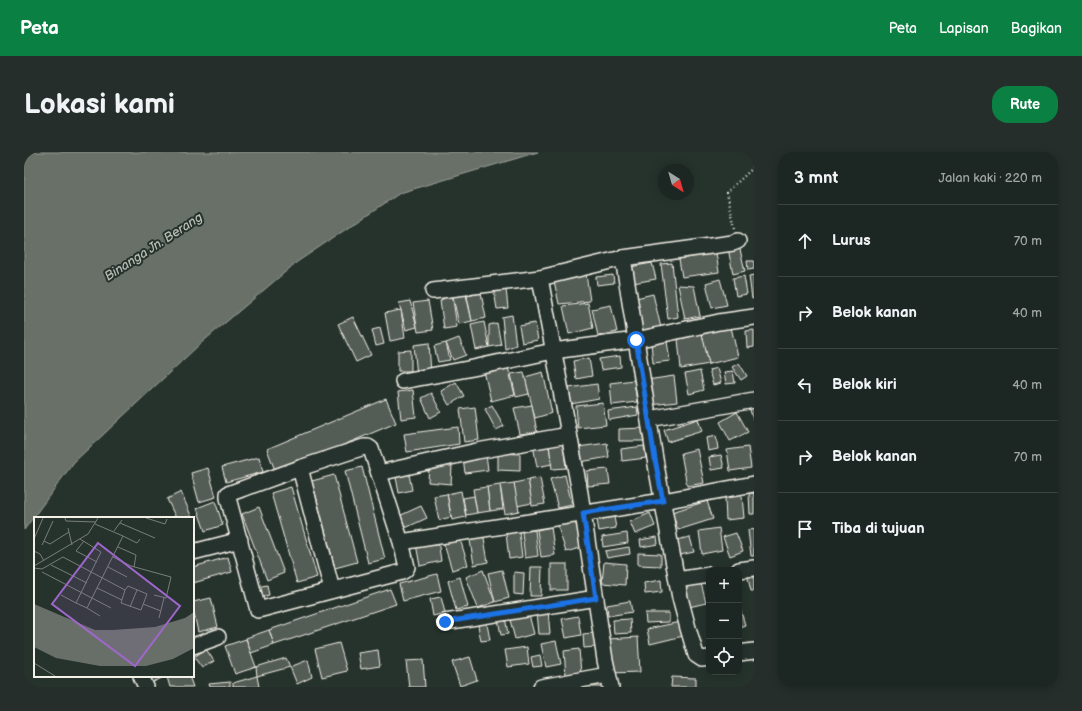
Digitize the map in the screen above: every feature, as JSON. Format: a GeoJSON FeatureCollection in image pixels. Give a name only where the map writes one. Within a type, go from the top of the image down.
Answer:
{"type":"FeatureCollection","features":[{"type":"Feature","properties":{"kind":"street"},"geometry":{"type":"LineString","coordinates":[[432,291],[540,278],[623,258],[733,243],[738,241]]}},
{"type":"Feature","properties":{"kind":"street"},"geometry":{"type":"LineString","coordinates":[[623,258],[677,580],[696,655],[702,659],[706,658]]}},
{"type":"Feature","properties":{"kind":"street"},"geometry":{"type":"LineString","coordinates":[[540,278],[583,513],[610,681],[566,682],[541,687]]}},
{"type":"Feature","properties":{"kind":"street"},"geometry":{"type":"LineString","coordinates":[[403,381],[554,351],[636,340],[719,322],[754,317]]}},
{"type":"Feature","properties":{"kind":"street"},"geometry":{"type":"LineString","coordinates":[[649,419],[754,400]]}},
{"type":"Feature","properties":{"kind":"street"},"geometry":{"type":"LineString","coordinates":[[379,473],[477,451],[569,435]]}},
{"type":"Feature","properties":{"kind":"street"},"geometry":{"type":"LineString","coordinates":[[364,447],[371,449],[379,473],[401,542],[407,567],[405,570],[258,610],[228,494],[364,447]]}},
{"type":"Feature","properties":{"kind":"street"},"geometry":{"type":"LineString","coordinates":[[300,468],[332,590]]}},
{"type":"Feature","properties":{"kind":"street"},"geometry":{"type":"LineString","coordinates":[[401,542],[663,501],[754,484]]}},
{"type":"Feature","properties":{"kind":"street"},"geometry":{"type":"LineString","coordinates":[[194,552],[240,540]]}},
{"type":"Feature","properties":{"kind":"street"},"geometry":{"type":"LineString","coordinates":[[742,570],[754,568]]}},
{"type":"Feature","properties":{"kind":"street"},"geometry":{"type":"LineString","coordinates":[[677,580],[706,575]]}},
{"type":"Feature","properties":{"kind":"street"},"geometry":{"type":"LineString","coordinates":[[445,622],[596,598]]}},
{"type":"Feature","properties":{"kind":"street"},"geometry":{"type":"LineString","coordinates":[[194,646],[218,637]]}},
{"type":"Feature","properties":{"kind":"street"},"geometry":{"type":"LineString","coordinates":[[742,653],[754,651]]}},
{"type":"Feature","properties":{"kind":"street"},"geometry":{"type":"LineString","coordinates":[[141,677],[146,687]]}},
{"type":"Feature","properties":{"kind":"path"},"geometry":{"type":"LineString","coordinates":[[738,241],[726,192],[754,167]]}},
{"type":"Feature","properties":{"kind":"water","name":"Binanga Jn. Berang"},"geometry":{"type":"Polygon","coordinates":[[[29,152],[538,152],[400,193],[297,262],[200,344],[74,462],[24,530],[24,156],[29,152]]]}},
{"type":"Feature","properties":{"kind":"building"},"geometry":{"type":"Polygon","coordinates":[[[739,245],[745,271],[733,274],[728,248],[739,245]]]}},
{"type":"Feature","properties":{"kind":"building"},"geometry":{"type":"Polygon","coordinates":[[[716,253],[719,272],[682,277],[679,259],[716,253]]]}},
{"type":"Feature","properties":{"kind":"building"},"geometry":{"type":"Polygon","coordinates":[[[747,261],[754,261],[754,269],[748,270],[747,261]]]}},
{"type":"Feature","properties":{"kind":"building"},"geometry":{"type":"Polygon","coordinates":[[[652,263],[656,279],[633,283],[630,267],[652,263]]]}},
{"type":"Feature","properties":{"kind":"building"},"geometry":{"type":"Polygon","coordinates":[[[672,263],[678,317],[668,319],[661,264],[672,263]]]}},
{"type":"Feature","properties":{"kind":"building"},"geometry":{"type":"Polygon","coordinates":[[[586,274],[590,301],[559,304],[554,281],[586,274]]]}},
{"type":"Feature","properties":{"kind":"building"},"geometry":{"type":"Polygon","coordinates":[[[613,275],[614,283],[597,285],[596,277],[613,275]]]}},
{"type":"Feature","properties":{"kind":"building"},"geometry":{"type":"Polygon","coordinates":[[[754,275],[754,298],[752,299],[749,276],[754,275]]]}},
{"type":"Feature","properties":{"kind":"building"},"geometry":{"type":"Polygon","coordinates":[[[744,276],[747,294],[736,296],[733,278],[744,276]]]}},
{"type":"Feature","properties":{"kind":"building"},"geometry":{"type":"Polygon","coordinates":[[[720,279],[727,305],[712,308],[706,283],[720,279]]]}},
{"type":"Feature","properties":{"kind":"building"},"geometry":{"type":"Polygon","coordinates":[[[678,285],[694,286],[700,316],[685,319],[678,285]]]}},
{"type":"Feature","properties":{"kind":"building"},"geometry":{"type":"Polygon","coordinates":[[[506,289],[508,308],[497,309],[494,291],[506,289]]]}},
{"type":"Feature","properties":{"kind":"building"},"geometry":{"type":"Polygon","coordinates":[[[465,290],[472,321],[459,324],[452,293],[465,290]]]}},
{"type":"Feature","properties":{"kind":"building"},"geometry":{"type":"Polygon","coordinates":[[[452,293],[457,327],[444,329],[440,301],[452,293]]]}},
{"type":"Feature","properties":{"kind":"building"},"geometry":{"type":"Polygon","coordinates":[[[481,293],[486,318],[472,321],[467,296],[481,293]]]}},
{"type":"Feature","properties":{"kind":"building"},"geometry":{"type":"Polygon","coordinates":[[[653,294],[661,328],[640,333],[632,299],[653,294]]]}},
{"type":"Feature","properties":{"kind":"building"},"geometry":{"type":"Polygon","coordinates":[[[410,301],[417,327],[406,330],[399,303],[410,301]]]}},
{"type":"Feature","properties":{"kind":"building"},"geometry":{"type":"Polygon","coordinates":[[[428,301],[433,330],[418,332],[413,303],[428,301]]]}},
{"type":"Feature","properties":{"kind":"building"},"geometry":{"type":"Polygon","coordinates":[[[588,303],[593,328],[569,334],[563,306],[588,303]]]}},
{"type":"Feature","properties":{"kind":"building"},"geometry":{"type":"Polygon","coordinates":[[[611,305],[617,332],[598,336],[592,309],[611,305]]]}},
{"type":"Feature","properties":{"kind":"building"},"geometry":{"type":"Polygon","coordinates":[[[401,310],[405,338],[390,341],[385,313],[401,310]]]}},
{"type":"Feature","properties":{"kind":"building"},"geometry":{"type":"Polygon","coordinates":[[[512,315],[516,345],[505,349],[502,317],[512,315]]]}},
{"type":"Feature","properties":{"kind":"building"},"geometry":{"type":"Polygon","coordinates":[[[353,317],[371,355],[356,362],[338,324],[353,317]]]}},
{"type":"Feature","properties":{"kind":"building"},"geometry":{"type":"Polygon","coordinates":[[[484,322],[489,347],[476,350],[471,325],[484,322]]]}},
{"type":"Feature","properties":{"kind":"building"},"geometry":{"type":"Polygon","coordinates":[[[497,323],[501,345],[489,347],[489,325],[497,323]]]}},
{"type":"Feature","properties":{"kind":"building"},"geometry":{"type":"Polygon","coordinates":[[[535,323],[538,340],[522,343],[519,326],[535,323]]]}},
{"type":"Feature","properties":{"kind":"building"},"geometry":{"type":"Polygon","coordinates":[[[731,327],[738,357],[709,364],[702,334],[731,327]]]}},
{"type":"Feature","properties":{"kind":"building"},"geometry":{"type":"Polygon","coordinates":[[[380,328],[384,344],[376,346],[372,330],[380,328]]]}},
{"type":"Feature","properties":{"kind":"building"},"geometry":{"type":"Polygon","coordinates":[[[754,330],[754,347],[747,348],[746,331],[754,330]]]}},
{"type":"Feature","properties":{"kind":"building"},"geometry":{"type":"Polygon","coordinates":[[[702,334],[709,364],[681,369],[678,339],[702,334]]]}},
{"type":"Feature","properties":{"kind":"building"},"geometry":{"type":"Polygon","coordinates":[[[459,338],[466,355],[453,360],[446,343],[459,338]]]}},
{"type":"Feature","properties":{"kind":"building"},"geometry":{"type":"Polygon","coordinates":[[[667,341],[670,361],[653,363],[651,343],[667,341]]]}},
{"type":"Feature","properties":{"kind":"building"},"geometry":{"type":"Polygon","coordinates":[[[429,343],[431,375],[417,376],[414,345],[429,343]]]}},
{"type":"Feature","properties":{"kind":"building"},"geometry":{"type":"Polygon","coordinates":[[[446,343],[450,360],[438,362],[434,346],[446,343]]]}},
{"type":"Feature","properties":{"kind":"building"},"geometry":{"type":"Polygon","coordinates":[[[411,350],[411,371],[398,371],[398,351],[411,350]]]}},
{"type":"Feature","properties":{"kind":"building"},"geometry":{"type":"Polygon","coordinates":[[[620,356],[621,367],[601,370],[599,359],[620,356]]]}},
{"type":"Feature","properties":{"kind":"building"},"geometry":{"type":"Polygon","coordinates":[[[589,358],[592,376],[576,379],[573,361],[589,358]]]}},
{"type":"Feature","properties":{"kind":"building"},"geometry":{"type":"Polygon","coordinates":[[[739,363],[747,376],[741,380],[732,367],[739,363]]]}},
{"type":"Feature","properties":{"kind":"building"},"geometry":{"type":"Polygon","coordinates":[[[508,367],[515,395],[491,401],[484,371],[508,367]]]}},
{"type":"Feature","properties":{"kind":"building"},"geometry":{"type":"Polygon","coordinates":[[[717,368],[721,383],[713,385],[709,370],[717,368]]]}},
{"type":"Feature","properties":{"kind":"building"},"geometry":{"type":"Polygon","coordinates":[[[700,371],[704,390],[689,394],[685,374],[700,371]]]}},
{"type":"Feature","properties":{"kind":"building"},"geometry":{"type":"Polygon","coordinates":[[[733,371],[735,383],[726,384],[724,372],[733,371]]]}},
{"type":"Feature","properties":{"kind":"building"},"geometry":{"type":"Polygon","coordinates":[[[524,372],[529,394],[516,397],[511,374],[524,372]]]}},
{"type":"Feature","properties":{"kind":"building"},"geometry":{"type":"Polygon","coordinates":[[[543,372],[552,413],[535,418],[525,377],[543,372]]]}},
{"type":"Feature","properties":{"kind":"building"},"geometry":{"type":"Polygon","coordinates":[[[674,376],[677,402],[650,405],[647,380],[674,376]]]}},
{"type":"Feature","properties":{"kind":"building"},"geometry":{"type":"Polygon","coordinates":[[[634,380],[637,402],[612,405],[610,383],[634,380]]]}},
{"type":"Feature","properties":{"kind":"building"},"geometry":{"type":"Polygon","coordinates":[[[456,382],[464,396],[449,405],[441,391],[456,382]]]}},
{"type":"Feature","properties":{"kind":"building"},"geometry":{"type":"Polygon","coordinates":[[[597,384],[599,399],[571,404],[569,388],[597,384]]]}},
{"type":"Feature","properties":{"kind":"building"},"geometry":{"type":"Polygon","coordinates":[[[413,390],[416,417],[401,419],[398,392],[413,390]]]}},
{"type":"Feature","properties":{"kind":"building"},"geometry":{"type":"Polygon","coordinates":[[[431,393],[441,412],[430,418],[421,398],[431,393]]]}},
{"type":"Feature","properties":{"kind":"building"},"geometry":{"type":"Polygon","coordinates":[[[386,399],[396,423],[276,473],[267,449],[386,399]]]}},
{"type":"Feature","properties":{"kind":"building"},"geometry":{"type":"Polygon","coordinates":[[[603,403],[606,425],[578,428],[576,406],[603,403]]]}},
{"type":"Feature","properties":{"kind":"building"},"geometry":{"type":"Polygon","coordinates":[[[492,405],[504,426],[496,430],[485,409],[492,405]]]}},
{"type":"Feature","properties":{"kind":"building"},"geometry":{"type":"Polygon","coordinates":[[[532,405],[537,432],[520,434],[514,408],[532,405]]]}},
{"type":"Feature","properties":{"kind":"building"},"geometry":{"type":"Polygon","coordinates":[[[754,405],[754,422],[749,407],[754,405]]]}},
{"type":"Feature","properties":{"kind":"building"},"geometry":{"type":"Polygon","coordinates":[[[475,407],[479,440],[464,442],[460,409],[475,407]]]}},
{"type":"Feature","properties":{"kind":"building"},"geometry":{"type":"Polygon","coordinates":[[[637,407],[638,415],[609,420],[608,411],[637,407]]]}},
{"type":"Feature","properties":{"kind":"building"},"geometry":{"type":"Polygon","coordinates":[[[737,412],[748,432],[730,441],[720,422],[737,412]]]}},
{"type":"Feature","properties":{"kind":"building"},"geometry":{"type":"Polygon","coordinates":[[[698,419],[702,431],[668,442],[664,430],[698,419]]]}},
{"type":"Feature","properties":{"kind":"building"},"geometry":{"type":"Polygon","coordinates":[[[458,427],[459,444],[407,452],[404,434],[458,427]]]}},
{"type":"Feature","properties":{"kind":"building"},"geometry":{"type":"Polygon","coordinates":[[[644,428],[644,441],[619,441],[619,429],[644,428]]]}},
{"type":"Feature","properties":{"kind":"building"},"geometry":{"type":"Polygon","coordinates":[[[716,436],[718,449],[708,451],[706,438],[716,436]]]}},
{"type":"Feature","properties":{"kind":"building"},"geometry":{"type":"Polygon","coordinates":[[[548,441],[552,464],[537,467],[533,445],[548,441]]]}},
{"type":"Feature","properties":{"kind":"building"},"geometry":{"type":"Polygon","coordinates":[[[563,442],[566,468],[552,469],[549,444],[563,442]]]}},
{"type":"Feature","properties":{"kind":"building"},"geometry":{"type":"Polygon","coordinates":[[[607,443],[609,457],[580,462],[578,447],[607,443]]]}},
{"type":"Feature","properties":{"kind":"building"},"geometry":{"type":"Polygon","coordinates":[[[644,446],[646,458],[622,461],[621,449],[644,446]]]}},
{"type":"Feature","properties":{"kind":"building"},"geometry":{"type":"Polygon","coordinates":[[[748,447],[751,468],[730,471],[727,450],[748,447]]]}},
{"type":"Feature","properties":{"kind":"building"},"geometry":{"type":"Polygon","coordinates":[[[697,449],[704,483],[687,486],[681,453],[697,449]]]}},
{"type":"Feature","properties":{"kind":"building"},"geometry":{"type":"Polygon","coordinates":[[[498,453],[520,454],[520,471],[498,470],[498,453]]]}},
{"type":"Feature","properties":{"kind":"building"},"geometry":{"type":"Polygon","coordinates":[[[486,454],[488,470],[465,473],[463,457],[486,454]]]}},
{"type":"Feature","properties":{"kind":"building"},"geometry":{"type":"Polygon","coordinates":[[[721,455],[724,468],[711,470],[709,457],[721,455]]]}},
{"type":"Feature","properties":{"kind":"building"},"geometry":{"type":"Polygon","coordinates":[[[259,457],[263,472],[226,482],[222,467],[259,457]]]}},
{"type":"Feature","properties":{"kind":"building"},"geometry":{"type":"Polygon","coordinates":[[[429,464],[452,466],[451,484],[428,482],[429,464]]]}},
{"type":"Feature","properties":{"kind":"building"},"geometry":{"type":"Polygon","coordinates":[[[362,467],[385,559],[368,563],[345,471],[362,467]]]}},
{"type":"Feature","properties":{"kind":"building"},"geometry":{"type":"Polygon","coordinates":[[[208,468],[216,497],[199,502],[191,473],[208,468]]]}},
{"type":"Feature","properties":{"kind":"building"},"geometry":{"type":"Polygon","coordinates":[[[408,469],[412,490],[399,493],[395,472],[408,469]]]}},
{"type":"Feature","properties":{"kind":"building"},"geometry":{"type":"Polygon","coordinates":[[[608,469],[610,484],[588,486],[587,471],[608,469]]]}},
{"type":"Feature","properties":{"kind":"building"},"geometry":{"type":"Polygon","coordinates":[[[334,475],[357,562],[335,568],[312,481],[334,475]]]}},
{"type":"Feature","properties":{"kind":"building"},"geometry":{"type":"Polygon","coordinates":[[[565,475],[572,505],[558,508],[550,479],[565,475]]]}},
{"type":"Feature","properties":{"kind":"building"},"geometry":{"type":"Polygon","coordinates":[[[540,478],[545,504],[532,506],[528,480],[540,478]]]}},
{"type":"Feature","properties":{"kind":"building"},"geometry":{"type":"Polygon","coordinates":[[[528,480],[532,503],[517,506],[514,483],[528,480]]]}},
{"type":"Feature","properties":{"kind":"building"},"geometry":{"type":"Polygon","coordinates":[[[514,483],[519,511],[505,514],[500,485],[514,483]]]}},
{"type":"Feature","properties":{"kind":"building"},"geometry":{"type":"Polygon","coordinates":[[[500,485],[503,509],[490,511],[487,487],[500,485]]]}},
{"type":"Feature","properties":{"kind":"building"},"geometry":{"type":"Polygon","coordinates":[[[291,487],[317,577],[297,583],[271,493],[291,487]]]}},
{"type":"Feature","properties":{"kind":"building"},"geometry":{"type":"Polygon","coordinates":[[[487,487],[490,511],[477,513],[473,489],[487,487]]]}},
{"type":"Feature","properties":{"kind":"building"},"geometry":{"type":"Polygon","coordinates":[[[461,491],[466,517],[452,520],[447,494],[461,491]]]}},
{"type":"Feature","properties":{"kind":"building"},"geometry":{"type":"Polygon","coordinates":[[[181,492],[192,517],[176,517],[167,499],[181,492]]]}},
{"type":"Feature","properties":{"kind":"building"},"geometry":{"type":"Polygon","coordinates":[[[749,493],[754,493],[754,514],[750,514],[749,493]]]}},
{"type":"Feature","properties":{"kind":"building"},"geometry":{"type":"Polygon","coordinates":[[[447,494],[451,517],[439,520],[434,496],[447,494]]]}},
{"type":"Feature","properties":{"kind":"building"},"geometry":{"type":"Polygon","coordinates":[[[474,496],[477,513],[466,515],[463,498],[474,496]]]}},
{"type":"Feature","properties":{"kind":"building"},"geometry":{"type":"Polygon","coordinates":[[[742,496],[744,518],[726,520],[725,498],[742,496]]]}},
{"type":"Feature","properties":{"kind":"building"},"geometry":{"type":"Polygon","coordinates":[[[215,501],[223,525],[205,531],[197,508],[215,501]]]}},
{"type":"Feature","properties":{"kind":"building"},"geometry":{"type":"Polygon","coordinates":[[[707,501],[713,519],[678,530],[672,512],[707,501]]]}},
{"type":"Feature","properties":{"kind":"building"},"geometry":{"type":"Polygon","coordinates":[[[421,506],[427,518],[403,529],[397,517],[421,506]]]}},
{"type":"Feature","properties":{"kind":"building"},"geometry":{"type":"Polygon","coordinates":[[[259,507],[284,573],[267,580],[242,514],[259,507]]]}},
{"type":"Feature","properties":{"kind":"building"},"geometry":{"type":"Polygon","coordinates":[[[650,513],[655,526],[635,534],[630,522],[650,513]]]}},
{"type":"Feature","properties":{"kind":"building"},"geometry":{"type":"Polygon","coordinates":[[[614,517],[616,528],[599,531],[597,520],[614,517]]]}},
{"type":"Feature","properties":{"kind":"building"},"geometry":{"type":"Polygon","coordinates":[[[574,518],[583,547],[566,552],[557,524],[574,518]]]}},
{"type":"Feature","properties":{"kind":"building"},"geometry":{"type":"Polygon","coordinates":[[[551,527],[555,555],[541,557],[537,530],[551,527]]]}},
{"type":"Feature","properties":{"kind":"building"},"geometry":{"type":"Polygon","coordinates":[[[719,528],[722,550],[702,554],[699,531],[719,528]]]}},
{"type":"Feature","properties":{"kind":"building"},"geometry":{"type":"Polygon","coordinates":[[[754,529],[754,556],[751,556],[748,530],[754,529]]]}},
{"type":"Feature","properties":{"kind":"building"},"geometry":{"type":"Polygon","coordinates":[[[535,530],[538,556],[525,558],[522,532],[535,530]]]}},
{"type":"Feature","properties":{"kind":"building"},"geometry":{"type":"Polygon","coordinates":[[[519,531],[522,557],[509,559],[506,533],[519,531]]]}},
{"type":"Feature","properties":{"kind":"building"},"geometry":{"type":"Polygon","coordinates":[[[483,532],[488,562],[474,565],[469,534],[483,532]]]}},
{"type":"Feature","properties":{"kind":"building"},"geometry":{"type":"Polygon","coordinates":[[[627,533],[628,543],[603,547],[602,537],[627,533]]]}},
{"type":"Feature","properties":{"kind":"building"},"geometry":{"type":"Polygon","coordinates":[[[736,533],[743,551],[730,556],[723,537],[736,533]]]}},
{"type":"Feature","properties":{"kind":"building"},"geometry":{"type":"Polygon","coordinates":[[[657,537],[658,544],[641,547],[640,540],[657,537]]]}},
{"type":"Feature","properties":{"kind":"building"},"geometry":{"type":"Polygon","coordinates":[[[690,537],[694,552],[680,555],[676,540],[690,537]]]}},
{"type":"Feature","properties":{"kind":"building"},"geometry":{"type":"Polygon","coordinates":[[[460,539],[468,565],[452,570],[444,544],[460,539]]]}},
{"type":"Feature","properties":{"kind":"building"},"geometry":{"type":"Polygon","coordinates":[[[438,540],[441,561],[420,566],[416,544],[438,540]]]}},
{"type":"Feature","properties":{"kind":"building"},"geometry":{"type":"Polygon","coordinates":[[[629,547],[630,554],[607,558],[605,551],[629,547]]]}},
{"type":"Feature","properties":{"kind":"building"},"geometry":{"type":"Polygon","coordinates":[[[638,553],[661,554],[661,566],[638,565],[638,553]]]}},
{"type":"Feature","properties":{"kind":"building"},"geometry":{"type":"Polygon","coordinates":[[[228,557],[232,572],[194,583],[194,567],[228,557]]]}},
{"type":"Feature","properties":{"kind":"building"},"geometry":{"type":"Polygon","coordinates":[[[604,562],[626,564],[625,585],[602,583],[604,562]]]}},
{"type":"Feature","properties":{"kind":"building"},"geometry":{"type":"Polygon","coordinates":[[[551,564],[567,564],[567,590],[551,590],[551,564]]]}},
{"type":"Feature","properties":{"kind":"building"},"geometry":{"type":"Polygon","coordinates":[[[531,567],[542,567],[541,596],[530,596],[531,567]]]}},
{"type":"Feature","properties":{"kind":"building"},"geometry":{"type":"Polygon","coordinates":[[[483,570],[495,602],[478,608],[466,577],[483,570]]]}},
{"type":"Feature","properties":{"kind":"building"},"geometry":{"type":"Polygon","coordinates":[[[502,570],[509,598],[495,602],[488,573],[502,570]]]}},
{"type":"Feature","properties":{"kind":"building"},"geometry":{"type":"Polygon","coordinates":[[[514,572],[524,573],[523,595],[514,594],[514,572]]]}},
{"type":"Feature","properties":{"kind":"building"},"geometry":{"type":"Polygon","coordinates":[[[754,573],[754,591],[751,591],[747,574],[754,573]]]}},
{"type":"Feature","properties":{"kind":"building"},"geometry":{"type":"Polygon","coordinates":[[[437,574],[441,591],[403,601],[399,584],[437,574]]]}},
{"type":"Feature","properties":{"kind":"building"},"geometry":{"type":"Polygon","coordinates":[[[460,577],[468,607],[456,610],[448,581],[460,577]]]}},
{"type":"Feature","properties":{"kind":"building"},"geometry":{"type":"Polygon","coordinates":[[[700,579],[706,603],[689,607],[683,583],[700,579]]]}},
{"type":"Feature","properties":{"kind":"building"},"geometry":{"type":"Polygon","coordinates":[[[661,580],[662,592],[645,594],[644,583],[661,580]]]}},
{"type":"Feature","properties":{"kind":"building"},"geometry":{"type":"Polygon","coordinates":[[[267,585],[269,595],[260,597],[257,587],[267,585]]]}},
{"type":"Feature","properties":{"kind":"building"},"geometry":{"type":"Polygon","coordinates":[[[390,589],[396,604],[274,645],[269,630],[390,589]]]}},
{"type":"Feature","properties":{"kind":"building"},"geometry":{"type":"Polygon","coordinates":[[[441,597],[445,613],[433,616],[430,599],[441,597]]]}},
{"type":"Feature","properties":{"kind":"building"},"geometry":{"type":"Polygon","coordinates":[[[211,598],[218,627],[198,632],[194,614],[194,602],[211,598]]]}},
{"type":"Feature","properties":{"kind":"building"},"geometry":{"type":"Polygon","coordinates":[[[630,601],[632,612],[608,616],[607,605],[630,601]]]}},
{"type":"Feature","properties":{"kind":"building"},"geometry":{"type":"Polygon","coordinates":[[[548,610],[550,634],[539,634],[537,611],[548,610]]]}},
{"type":"Feature","properties":{"kind":"building"},"geometry":{"type":"Polygon","coordinates":[[[528,611],[534,634],[515,639],[509,616],[528,611]]]}},
{"type":"Feature","properties":{"kind":"building"},"geometry":{"type":"Polygon","coordinates":[[[645,613],[669,613],[669,622],[646,623],[645,613]]]}},
{"type":"Feature","properties":{"kind":"building"},"geometry":{"type":"Polygon","coordinates":[[[742,615],[745,625],[742,626],[742,615]]]}},
{"type":"Feature","properties":{"kind":"building"},"geometry":{"type":"Polygon","coordinates":[[[578,616],[581,635],[566,638],[562,619],[578,616]]]}},
{"type":"Feature","properties":{"kind":"building"},"geometry":{"type":"Polygon","coordinates":[[[505,617],[508,634],[501,635],[498,619],[505,617]]]}},
{"type":"Feature","properties":{"kind":"building"},"geometry":{"type":"Polygon","coordinates":[[[486,619],[490,640],[481,641],[477,620],[486,619]]]}},
{"type":"Feature","properties":{"kind":"building"},"geometry":{"type":"Polygon","coordinates":[[[630,619],[631,633],[614,634],[613,620],[630,619]]]}},
{"type":"Feature","properties":{"kind":"building"},"geometry":{"type":"Polygon","coordinates":[[[680,622],[683,636],[650,644],[647,629],[680,622]]]}},
{"type":"Feature","properties":{"kind":"building"},"geometry":{"type":"Polygon","coordinates":[[[269,630],[274,645],[251,653],[246,638],[269,630]]]}},
{"type":"Feature","properties":{"kind":"building"},"geometry":{"type":"Polygon","coordinates":[[[594,633],[595,647],[584,648],[583,634],[594,633]]]}},
{"type":"Feature","properties":{"kind":"building"},"geometry":{"type":"Polygon","coordinates":[[[638,637],[640,672],[610,673],[609,639],[638,637]]]}},
{"type":"Feature","properties":{"kind":"building"},"geometry":{"type":"Polygon","coordinates":[[[246,639],[256,667],[235,674],[225,646],[246,639]]]}},
{"type":"Feature","properties":{"kind":"building"},"geometry":{"type":"Polygon","coordinates":[[[556,641],[561,664],[546,667],[541,644],[556,641]]]}},
{"type":"Feature","properties":{"kind":"building"},"geometry":{"type":"Polygon","coordinates":[[[339,643],[347,671],[322,677],[315,649],[339,643]]]}},
{"type":"Feature","properties":{"kind":"building"},"geometry":{"type":"Polygon","coordinates":[[[527,647],[529,664],[508,667],[505,650],[527,647]]]}},
{"type":"Feature","properties":{"kind":"building"},"geometry":{"type":"Polygon","coordinates":[[[206,649],[214,661],[202,668],[194,657],[206,649]]]}},
{"type":"Feature","properties":{"kind":"building"},"geometry":{"type":"Polygon","coordinates":[[[579,649],[581,674],[566,675],[564,651],[579,649]]]}},
{"type":"Feature","properties":{"kind":"building"},"geometry":{"type":"Polygon","coordinates":[[[378,650],[380,666],[361,669],[358,653],[378,650]]]}},
{"type":"Feature","properties":{"kind":"building"},"geometry":{"type":"Polygon","coordinates":[[[540,655],[542,666],[533,667],[531,657],[540,655]]]}},
{"type":"Feature","properties":{"kind":"building"},"geometry":{"type":"Polygon","coordinates":[[[470,657],[477,680],[460,686],[452,662],[470,657]]]}},
{"type":"Feature","properties":{"kind":"building"},"geometry":{"type":"Polygon","coordinates":[[[286,658],[290,667],[257,676],[256,667],[286,658]]]}},
{"type":"Feature","properties":{"kind":"building"},"geometry":{"type":"Polygon","coordinates":[[[308,660],[312,677],[297,684],[290,667],[308,660]]]}},
{"type":"Feature","properties":{"kind":"building"},"geometry":{"type":"Polygon","coordinates":[[[423,660],[425,687],[409,687],[406,661],[423,660]]]}},
{"type":"Feature","properties":{"kind":"building"},"geometry":{"type":"Polygon","coordinates":[[[257,676],[259,687],[233,687],[233,683],[257,676]]]}},
{"type":"Feature","properties":{"kind":"building"},"geometry":{"type":"Polygon","coordinates":[[[146,677],[164,677],[149,684],[146,677]]]}},
{"type":"Feature","properties":{"kind":"building"},"geometry":{"type":"Polygon","coordinates":[[[167,677],[189,677],[193,687],[170,687],[167,677]]]}},
{"type":"Feature","properties":{"kind":"building"},"geometry":{"type":"Polygon","coordinates":[[[672,677],[696,678],[696,687],[671,687],[672,677]]]}},
{"type":"Feature","properties":{"kind":"building"},"geometry":{"type":"Polygon","coordinates":[[[605,678],[607,687],[590,687],[589,682],[605,678]]]}},
{"type":"Feature","properties":{"kind":"building"},"geometry":{"type":"Polygon","coordinates":[[[230,682],[230,687],[210,687],[209,684],[230,682]]]}},
{"type":"Feature","properties":{"kind":"route"},"geometry":{"type":"LineString","coordinates":[[445,622],[596,598],[583,513],[663,501],[636,340]]}}]}
